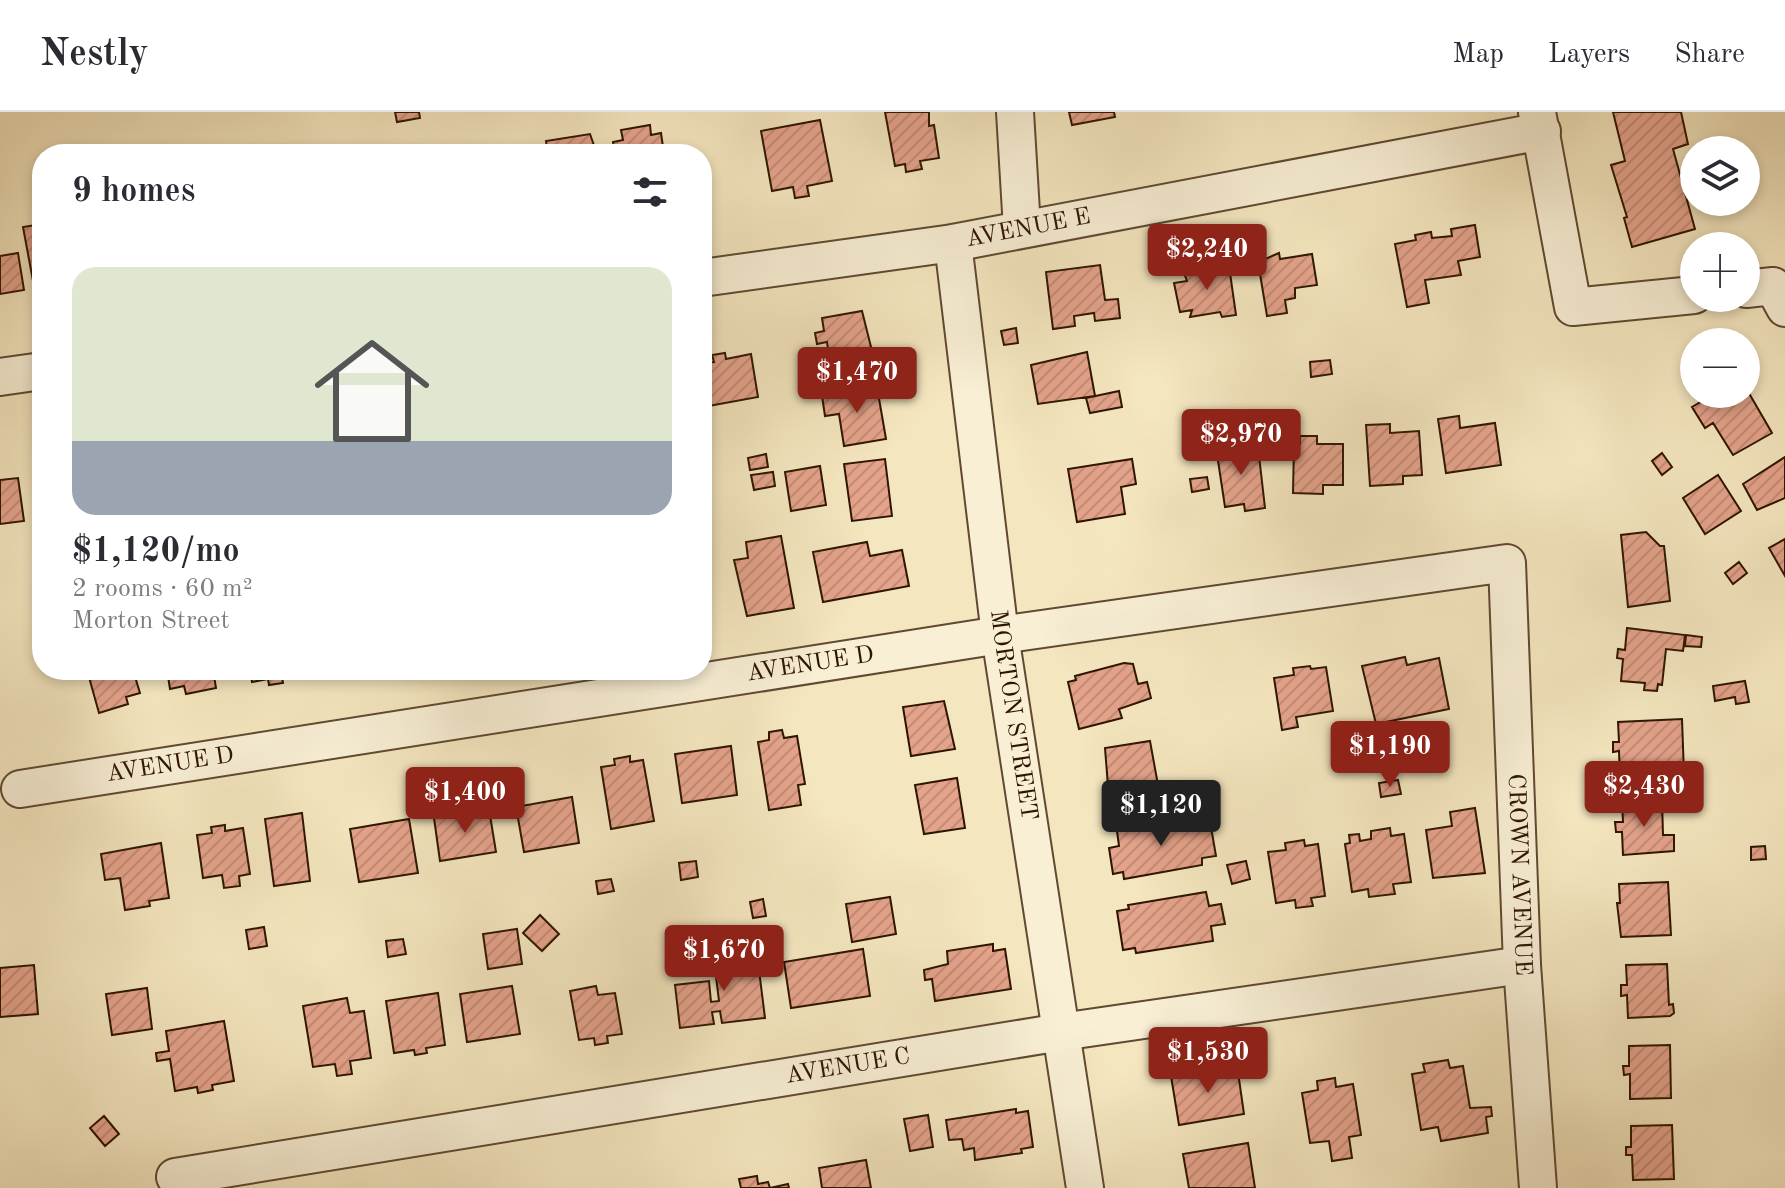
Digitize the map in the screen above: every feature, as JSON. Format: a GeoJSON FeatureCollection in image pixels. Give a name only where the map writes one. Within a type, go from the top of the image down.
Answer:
{"type":"FeatureCollection","features":[{"type":"Feature","properties":{"kind":"street"},"geometry":{"type":"LineString","coordinates":[[1015,112],[1022,229]]}},
{"type":"Feature","properties":{"kind":"street"},"geometry":{"type":"LineString","coordinates":[[1540,121],[1573,307],[1680,296]]}},
{"type":"Feature","properties":{"kind":"street","name":"AVENUE E"},"geometry":{"type":"LineString","coordinates":[[712,277],[953,243],[1540,121]]}},
{"type":"Feature","properties":{"kind":"street","name":"MORTON STREET"},"geometry":{"type":"LineString","coordinates":[[953,243],[1000,635],[1085,1188]]}},
{"type":"Feature","properties":{"kind":"street"},"geometry":{"type":"LineString","coordinates":[[1760,287],[1773,286],[1785,308]]}},
{"type":"Feature","properties":{"kind":"street"},"geometry":{"type":"LineString","coordinates":[[0,377],[32,372]]}},
{"type":"Feature","properties":{"kind":"street","name":"AVENUE D"},"geometry":{"type":"LineString","coordinates":[[20,789],[1000,635],[1507,563]]}},
{"type":"Feature","properties":{"kind":"street","name":"CROWN AVENUE"},"geometry":{"type":"LineString","coordinates":[[1507,563],[1522,965],[1538,1188]]}},
{"type":"Feature","properties":{"kind":"street","name":"AVENUE C"},"geometry":{"type":"LineString","coordinates":[[175,1177],[1061,1032],[1522,965]]}},
{"type":"Feature","properties":{"kind":"building"},"geometry":{"type":"Polygon","coordinates":[[[395,112],[419,112],[420,118],[397,122],[395,112]]]}},
{"type":"Feature","properties":{"kind":"building"},"geometry":{"type":"Polygon","coordinates":[[[885,112],[929,112],[929,126],[934,125],[939,158],[920,161],[922,169],[906,172],[905,164],[895,166],[885,112]]]}},
{"type":"Feature","properties":{"kind":"building"},"geometry":{"type":"Polygon","coordinates":[[[1069,112],[1114,112],[1115,117],[1072,125],[1069,112]]]}},
{"type":"Feature","properties":{"kind":"building"},"geometry":{"type":"Polygon","coordinates":[[[1613,112],[1681,112],[1686,136],[1680,136],[1680,147],[1673,149],[1680,174],[1680,216],[1691,216],[1695,229],[1632,247],[1624,218],[1627,217],[1611,165],[1625,161],[1613,112]]]}},
{"type":"Feature","properties":{"kind":"building"},"geometry":{"type":"Polygon","coordinates":[[[820,120],[832,181],[807,186],[809,196],[795,198],[793,187],[772,191],[761,131],[820,120]]]}},
{"type":"Feature","properties":{"kind":"building"},"geometry":{"type":"Polygon","coordinates":[[[650,125],[651,135],[661,133],[663,144],[613,144],[623,140],[621,130],[650,125]]]}},
{"type":"Feature","properties":{"kind":"building"},"geometry":{"type":"Polygon","coordinates":[[[590,134],[594,144],[546,144],[546,141],[590,134]]]}},
{"type":"Feature","properties":{"kind":"building"},"geometry":{"type":"Polygon","coordinates":[[[1475,225],[1480,257],[1458,261],[1461,275],[1425,280],[1429,303],[1407,307],[1395,244],[1416,240],[1415,235],[1431,232],[1432,238],[1452,236],[1451,229],[1475,225]]]}},
{"type":"Feature","properties":{"kind":"building"},"geometry":{"type":"Polygon","coordinates":[[[32,226],[32,276],[23,227],[32,226]]]}},
{"type":"Feature","properties":{"kind":"building"},"geometry":{"type":"Polygon","coordinates":[[[18,253],[24,290],[0,294],[0,256],[18,253]]]}},
{"type":"Feature","properties":{"kind":"building"},"geometry":{"type":"Polygon","coordinates":[[[1279,253],[1280,259],[1312,254],[1317,285],[1295,288],[1295,298],[1285,300],[1287,313],[1267,316],[1258,262],[1279,253]]]}},
{"type":"Feature","properties":{"kind":"building"},"geometry":{"type":"Polygon","coordinates":[[[1100,265],[1105,300],[1118,299],[1120,318],[1095,321],[1094,313],[1074,316],[1075,326],[1053,329],[1046,272],[1100,265]]]}},
{"type":"Feature","properties":{"kind":"building"},"geometry":{"type":"Polygon","coordinates":[[[1212,265],[1213,269],[1229,266],[1236,315],[1222,317],[1220,312],[1190,317],[1192,310],[1180,312],[1174,283],[1187,281],[1184,273],[1212,265]]]}},
{"type":"Feature","properties":{"kind":"building"},"geometry":{"type":"Polygon","coordinates":[[[862,311],[874,359],[830,366],[827,342],[817,344],[815,333],[824,331],[822,318],[862,311]]]}},
{"type":"Feature","properties":{"kind":"building"},"geometry":{"type":"Polygon","coordinates":[[[1016,328],[1018,343],[1004,345],[1001,331],[1016,328]]]}},
{"type":"Feature","properties":{"kind":"building"},"geometry":{"type":"Polygon","coordinates":[[[1087,352],[1095,396],[1038,404],[1031,365],[1087,352]]]}},
{"type":"Feature","properties":{"kind":"building"},"geometry":{"type":"Polygon","coordinates":[[[725,353],[726,359],[751,354],[758,397],[712,405],[712,355],[725,353]]]}},
{"type":"Feature","properties":{"kind":"building"},"geometry":{"type":"Polygon","coordinates":[[[1330,360],[1332,374],[1311,377],[1310,362],[1330,360]]]}},
{"type":"Feature","properties":{"kind":"building"},"geometry":{"type":"Polygon","coordinates":[[[877,387],[886,439],[844,446],[839,414],[825,416],[822,396],[877,387]]]}},
{"type":"Feature","properties":{"kind":"building"},"geometry":{"type":"Polygon","coordinates":[[[1119,391],[1122,407],[1090,413],[1086,398],[1119,391]]]}},
{"type":"Feature","properties":{"kind":"building"},"geometry":{"type":"Polygon","coordinates":[[[1693,408],[1758,408],[1772,433],[1733,455],[1713,423],[1705,428],[1693,408]]]}},
{"type":"Feature","properties":{"kind":"building"},"geometry":{"type":"Polygon","coordinates":[[[1459,416],[1460,428],[1495,423],[1501,465],[1446,473],[1438,419],[1459,416]]]}},
{"type":"Feature","properties":{"kind":"building"},"geometry":{"type":"Polygon","coordinates":[[[1390,424],[1390,433],[1419,431],[1422,475],[1403,476],[1403,484],[1370,486],[1366,425],[1390,424]]]}},
{"type":"Feature","properties":{"kind":"building"},"geometry":{"type":"Polygon","coordinates":[[[1300,436],[1317,436],[1317,444],[1343,444],[1343,485],[1323,485],[1323,494],[1293,493],[1294,444],[1300,444],[1300,436]]]}},
{"type":"Feature","properties":{"kind":"building"},"geometry":{"type":"Polygon","coordinates":[[[1239,442],[1240,450],[1258,447],[1265,508],[1245,511],[1244,504],[1225,507],[1217,454],[1221,453],[1220,446],[1239,442]]]}},
{"type":"Feature","properties":{"kind":"building"},"geometry":{"type":"Polygon","coordinates":[[[1662,453],[1672,467],[1662,475],[1652,461],[1662,453]]]}},
{"type":"Feature","properties":{"kind":"building"},"geometry":{"type":"Polygon","coordinates":[[[766,454],[768,467],[750,470],[748,458],[766,454]]]}},
{"type":"Feature","properties":{"kind":"building"},"geometry":{"type":"Polygon","coordinates":[[[1785,457],[1785,498],[1757,510],[1743,484],[1785,457]]]}},
{"type":"Feature","properties":{"kind":"building"},"geometry":{"type":"Polygon","coordinates":[[[885,459],[892,516],[852,521],[844,464],[885,459]]]}},
{"type":"Feature","properties":{"kind":"building"},"geometry":{"type":"Polygon","coordinates":[[[1132,459],[1136,484],[1121,487],[1125,514],[1077,522],[1068,469],[1132,459]]]}},
{"type":"Feature","properties":{"kind":"building"},"geometry":{"type":"Polygon","coordinates":[[[820,466],[826,505],[791,511],[785,472],[820,466]]]}},
{"type":"Feature","properties":{"kind":"building"},"geometry":{"type":"Polygon","coordinates":[[[773,472],[775,486],[754,490],[751,475],[773,472]]]}},
{"type":"Feature","properties":{"kind":"building"},"geometry":{"type":"Polygon","coordinates":[[[1718,475],[1741,511],[1705,534],[1683,498],[1718,475]]]}},
{"type":"Feature","properties":{"kind":"building"},"geometry":{"type":"Polygon","coordinates":[[[1207,477],[1209,489],[1192,492],[1190,479],[1207,477]]]}},
{"type":"Feature","properties":{"kind":"building"},"geometry":{"type":"Polygon","coordinates":[[[18,478],[24,521],[0,524],[0,480],[18,478]]]}},
{"type":"Feature","properties":{"kind":"building"},"geometry":{"type":"Polygon","coordinates":[[[1646,532],[1660,546],[1664,546],[1670,601],[1628,607],[1621,535],[1646,532]]]}},
{"type":"Feature","properties":{"kind":"building"},"geometry":{"type":"Polygon","coordinates":[[[781,536],[794,608],[747,616],[734,560],[748,558],[746,542],[781,536]]]}},
{"type":"Feature","properties":{"kind":"building"},"geometry":{"type":"Polygon","coordinates":[[[1785,539],[1785,576],[1769,548],[1785,539]]]}},
{"type":"Feature","properties":{"kind":"building"},"geometry":{"type":"Polygon","coordinates":[[[867,542],[870,556],[902,550],[909,586],[823,602],[813,552],[867,542]]]}},
{"type":"Feature","properties":{"kind":"building"},"geometry":{"type":"Polygon","coordinates":[[[1739,562],[1747,573],[1733,584],[1725,573],[1739,562]]]}},
{"type":"Feature","properties":{"kind":"building"},"geometry":{"type":"Polygon","coordinates":[[[1627,628],[1685,635],[1683,651],[1666,649],[1662,685],[1658,684],[1657,691],[1644,690],[1645,683],[1621,681],[1623,659],[1617,658],[1618,649],[1625,650],[1627,628]]]}},
{"type":"Feature","properties":{"kind":"building"},"geometry":{"type":"Polygon","coordinates":[[[1686,635],[1702,637],[1701,647],[1685,646],[1686,635]]]}},
{"type":"Feature","properties":{"kind":"building"},"geometry":{"type":"Polygon","coordinates":[[[1405,657],[1407,665],[1439,658],[1449,709],[1376,724],[1362,666],[1405,657]]]}},
{"type":"Feature","properties":{"kind":"building"},"geometry":{"type":"Polygon","coordinates":[[[1124,663],[1133,664],[1138,684],[1147,682],[1151,698],[1119,709],[1122,718],[1079,729],[1068,682],[1076,680],[1075,676],[1124,663]]]}},
{"type":"Feature","properties":{"kind":"building"},"geometry":{"type":"Polygon","coordinates":[[[1310,666],[1311,669],[1326,667],[1333,711],[1296,717],[1298,727],[1282,730],[1274,678],[1294,675],[1293,668],[1310,666]]]}},
{"type":"Feature","properties":{"kind":"building"},"geometry":{"type":"Polygon","coordinates":[[[90,680],[136,680],[140,693],[126,697],[128,704],[99,713],[90,680]]]}},
{"type":"Feature","properties":{"kind":"building"},"geometry":{"type":"Polygon","coordinates":[[[169,680],[215,680],[216,688],[186,694],[184,686],[170,689],[169,680]]]}},
{"type":"Feature","properties":{"kind":"building"},"geometry":{"type":"Polygon","coordinates":[[[268,680],[282,680],[283,683],[269,685],[268,680]]]}},
{"type":"Feature","properties":{"kind":"building"},"geometry":{"type":"Polygon","coordinates":[[[1745,681],[1749,702],[1736,704],[1735,697],[1715,701],[1713,686],[1745,681]]]}},
{"type":"Feature","properties":{"kind":"building"},"geometry":{"type":"Polygon","coordinates":[[[944,701],[955,749],[911,756],[903,707],[944,701]]]}},
{"type":"Feature","properties":{"kind":"building"},"geometry":{"type":"Polygon","coordinates":[[[1682,719],[1684,774],[1679,774],[1679,779],[1669,780],[1669,774],[1620,777],[1619,751],[1613,752],[1613,742],[1619,742],[1618,722],[1682,719]]]}},
{"type":"Feature","properties":{"kind":"building"},"geometry":{"type":"Polygon","coordinates":[[[782,730],[784,738],[797,736],[805,784],[798,785],[801,805],[769,810],[758,742],[769,740],[769,732],[782,730]]]}},
{"type":"Feature","properties":{"kind":"building"},"geometry":{"type":"Polygon","coordinates":[[[1150,741],[1160,796],[1114,804],[1111,786],[1108,786],[1105,748],[1150,741]]]}},
{"type":"Feature","properties":{"kind":"building"},"geometry":{"type":"Polygon","coordinates":[[[731,746],[737,795],[682,803],[675,754],[731,746]]]}},
{"type":"Feature","properties":{"kind":"building"},"geometry":{"type":"Polygon","coordinates":[[[630,756],[630,762],[643,760],[654,821],[611,829],[601,767],[615,765],[614,759],[630,756]]]}},
{"type":"Feature","properties":{"kind":"building"},"geometry":{"type":"Polygon","coordinates":[[[957,778],[965,828],[924,834],[915,785],[957,778]]]}},
{"type":"Feature","properties":{"kind":"building"},"geometry":{"type":"Polygon","coordinates":[[[1398,780],[1401,794],[1381,797],[1379,783],[1398,780]]]}},
{"type":"Feature","properties":{"kind":"building"},"geometry":{"type":"Polygon","coordinates":[[[572,797],[579,843],[524,852],[516,807],[572,797]]]}},
{"type":"Feature","properties":{"kind":"building"},"geometry":{"type":"Polygon","coordinates":[[[1662,800],[1663,835],[1674,835],[1674,851],[1623,855],[1622,832],[1616,832],[1615,822],[1623,822],[1622,802],[1662,800]]]}},
{"type":"Feature","properties":{"kind":"building"},"geometry":{"type":"Polygon","coordinates":[[[1475,808],[1485,873],[1433,878],[1426,830],[1452,826],[1450,812],[1475,808]]]}},
{"type":"Feature","properties":{"kind":"building"},"geometry":{"type":"Polygon","coordinates":[[[489,809],[496,852],[440,861],[434,818],[489,809]]]}},
{"type":"Feature","properties":{"kind":"building"},"geometry":{"type":"Polygon","coordinates":[[[302,813],[310,881],[274,886],[265,819],[302,813]]]}},
{"type":"Feature","properties":{"kind":"building"},"geometry":{"type":"Polygon","coordinates":[[[1195,817],[1198,829],[1211,827],[1216,856],[1202,858],[1202,865],[1124,879],[1123,872],[1113,874],[1109,848],[1119,846],[1117,831],[1195,817]]]}},
{"type":"Feature","properties":{"kind":"building"},"geometry":{"type":"Polygon","coordinates":[[[409,819],[418,873],[359,882],[350,829],[409,819]]]}},
{"type":"Feature","properties":{"kind":"building"},"geometry":{"type":"Polygon","coordinates":[[[225,825],[225,831],[243,828],[250,874],[239,876],[240,886],[224,888],[222,875],[203,878],[197,835],[212,833],[211,827],[225,825]]]}},
{"type":"Feature","properties":{"kind":"building"},"geometry":{"type":"Polygon","coordinates":[[[1390,828],[1391,836],[1404,834],[1411,882],[1393,884],[1395,894],[1369,897],[1368,889],[1352,892],[1345,844],[1350,843],[1349,835],[1359,834],[1360,841],[1371,839],[1371,831],[1390,828]]]}},
{"type":"Feature","properties":{"kind":"building"},"geometry":{"type":"Polygon","coordinates":[[[1304,840],[1305,846],[1318,844],[1325,896],[1311,898],[1313,906],[1296,908],[1295,900],[1276,903],[1268,852],[1286,850],[1285,843],[1304,840]]]}},
{"type":"Feature","properties":{"kind":"building"},"geometry":{"type":"Polygon","coordinates":[[[161,843],[169,898],[149,901],[150,906],[125,910],[120,878],[105,880],[101,854],[161,843]]]}},
{"type":"Feature","properties":{"kind":"building"},"geometry":{"type":"Polygon","coordinates":[[[1765,846],[1766,859],[1751,860],[1751,847],[1765,846]]]}},
{"type":"Feature","properties":{"kind":"building"},"geometry":{"type":"Polygon","coordinates":[[[696,861],[698,877],[681,880],[679,863],[696,861]]]}},
{"type":"Feature","properties":{"kind":"building"},"geometry":{"type":"Polygon","coordinates":[[[1246,861],[1250,879],[1232,884],[1227,865],[1246,861]]]}},
{"type":"Feature","properties":{"kind":"building"},"geometry":{"type":"Polygon","coordinates":[[[611,879],[614,891],[598,894],[596,881],[611,879]]]}},
{"type":"Feature","properties":{"kind":"building"},"geometry":{"type":"Polygon","coordinates":[[[1668,882],[1671,935],[1621,937],[1617,903],[1620,903],[1619,884],[1668,882]]]}},
{"type":"Feature","properties":{"kind":"building"},"geometry":{"type":"Polygon","coordinates":[[[1206,892],[1209,906],[1221,904],[1225,924],[1211,926],[1213,941],[1136,953],[1135,948],[1123,950],[1117,911],[1129,909],[1128,905],[1206,892]]]}},
{"type":"Feature","properties":{"kind":"building"},"geometry":{"type":"Polygon","coordinates":[[[890,897],[896,934],[852,942],[846,904],[890,897]]]}},
{"type":"Feature","properties":{"kind":"building"},"geometry":{"type":"Polygon","coordinates":[[[763,899],[766,916],[753,918],[750,902],[763,899]]]}},
{"type":"Feature","properties":{"kind":"building"},"geometry":{"type":"Polygon","coordinates":[[[540,915],[559,934],[542,951],[523,933],[540,915]]]}},
{"type":"Feature","properties":{"kind":"building"},"geometry":{"type":"Polygon","coordinates":[[[264,927],[267,946],[249,949],[246,930],[264,927]]]}},
{"type":"Feature","properties":{"kind":"building"},"geometry":{"type":"Polygon","coordinates":[[[517,929],[522,964],[488,969],[483,934],[517,929]]]}},
{"type":"Feature","properties":{"kind":"building"},"geometry":{"type":"Polygon","coordinates":[[[403,939],[406,954],[388,957],[386,941],[403,939]]]}},
{"type":"Feature","properties":{"kind":"building"},"geometry":{"type":"Polygon","coordinates":[[[993,944],[993,951],[1005,949],[1011,989],[935,1001],[932,979],[925,980],[924,970],[948,964],[947,951],[993,944]]]}},
{"type":"Feature","properties":{"kind":"building"},"geometry":{"type":"Polygon","coordinates":[[[738,948],[738,956],[757,954],[765,1018],[722,1023],[720,1011],[712,1012],[714,1024],[680,1028],[675,985],[709,981],[711,1002],[719,1001],[713,952],[738,948]]]}},
{"type":"Feature","properties":{"kind":"building"},"geometry":{"type":"Polygon","coordinates":[[[863,949],[870,996],[791,1008],[784,962],[863,949]]]}},
{"type":"Feature","properties":{"kind":"building"},"geometry":{"type":"Polygon","coordinates":[[[1667,964],[1669,1005],[1673,1004],[1674,1013],[1670,1016],[1628,1018],[1627,995],[1621,996],[1621,985],[1627,985],[1626,965],[1667,964]]]}},
{"type":"Feature","properties":{"kind":"building"},"geometry":{"type":"Polygon","coordinates":[[[34,965],[38,1014],[0,1017],[0,968],[34,965]]]}},
{"type":"Feature","properties":{"kind":"building"},"geometry":{"type":"Polygon","coordinates":[[[512,986],[520,1034],[467,1042],[460,994],[512,986]]]}},
{"type":"Feature","properties":{"kind":"building"},"geometry":{"type":"Polygon","coordinates":[[[596,986],[598,995],[615,993],[622,1034],[607,1036],[608,1043],[595,1045],[594,1038],[579,1040],[570,991],[596,986]]]}},
{"type":"Feature","properties":{"kind":"building"},"geometry":{"type":"Polygon","coordinates":[[[147,988],[152,1029],[112,1035],[106,994],[147,988]]]}},
{"type":"Feature","properties":{"kind":"building"},"geometry":{"type":"Polygon","coordinates":[[[438,993],[445,1045],[426,1048],[427,1053],[415,1055],[414,1050],[394,1053],[386,1001],[438,993]]]}},
{"type":"Feature","properties":{"kind":"building"},"geometry":{"type":"Polygon","coordinates":[[[347,998],[350,1013],[364,1011],[371,1058],[350,1061],[352,1074],[337,1076],[335,1064],[313,1067],[303,1006],[347,998]]]}},
{"type":"Feature","properties":{"kind":"building"},"geometry":{"type":"Polygon","coordinates":[[[224,1021],[234,1081],[212,1085],[213,1090],[198,1093],[197,1087],[175,1091],[170,1059],[157,1061],[156,1053],[169,1051],[166,1031],[224,1021]]]}},
{"type":"Feature","properties":{"kind":"building"},"geometry":{"type":"Polygon","coordinates":[[[1670,1045],[1671,1098],[1630,1099],[1630,1074],[1624,1075],[1623,1066],[1629,1066],[1629,1046],[1670,1045]]]}},
{"type":"Feature","properties":{"kind":"building"},"geometry":{"type":"Polygon","coordinates":[[[1448,1060],[1450,1068],[1463,1066],[1470,1108],[1491,1107],[1492,1116],[1486,1117],[1488,1133],[1441,1141],[1438,1127],[1421,1130],[1412,1074],[1425,1072],[1423,1064],[1448,1060]]]}},
{"type":"Feature","properties":{"kind":"building"},"geometry":{"type":"Polygon","coordinates":[[[1237,1065],[1244,1114],[1179,1125],[1171,1076],[1237,1065]]]}},
{"type":"Feature","properties":{"kind":"building"},"geometry":{"type":"Polygon","coordinates":[[[1335,1078],[1336,1087],[1353,1084],[1361,1135],[1349,1137],[1352,1158],[1332,1161],[1329,1141],[1310,1143],[1302,1093],[1318,1090],[1317,1081],[1335,1078]]]}},
{"type":"Feature","properties":{"kind":"building"},"geometry":{"type":"Polygon","coordinates":[[[1016,1109],[1016,1113],[1028,1111],[1033,1147],[1021,1149],[1022,1153],[975,1160],[974,1148],[964,1150],[962,1139],[949,1140],[946,1120],[1016,1109]]]}},
{"type":"Feature","properties":{"kind":"building"},"geometry":{"type":"Polygon","coordinates":[[[928,1115],[933,1147],[910,1151],[904,1119],[928,1115]]]}},
{"type":"Feature","properties":{"kind":"building"},"geometry":{"type":"Polygon","coordinates":[[[104,1116],[119,1134],[105,1146],[90,1128],[104,1116]]]}},
{"type":"Feature","properties":{"kind":"building"},"geometry":{"type":"Polygon","coordinates":[[[1672,1125],[1674,1179],[1633,1180],[1632,1155],[1626,1155],[1626,1147],[1631,1147],[1631,1126],[1672,1125]]]}},
{"type":"Feature","properties":{"kind":"building"},"geometry":{"type":"Polygon","coordinates":[[[1248,1143],[1255,1188],[1189,1188],[1183,1154],[1248,1143]]]}},
{"type":"Feature","properties":{"kind":"building"},"geometry":{"type":"Polygon","coordinates":[[[866,1160],[871,1188],[822,1188],[819,1168],[866,1160]]]}},
{"type":"Feature","properties":{"kind":"building"},"geometry":{"type":"Polygon","coordinates":[[[757,1176],[758,1184],[768,1182],[770,1188],[741,1188],[739,1179],[757,1176]]]}}]}
